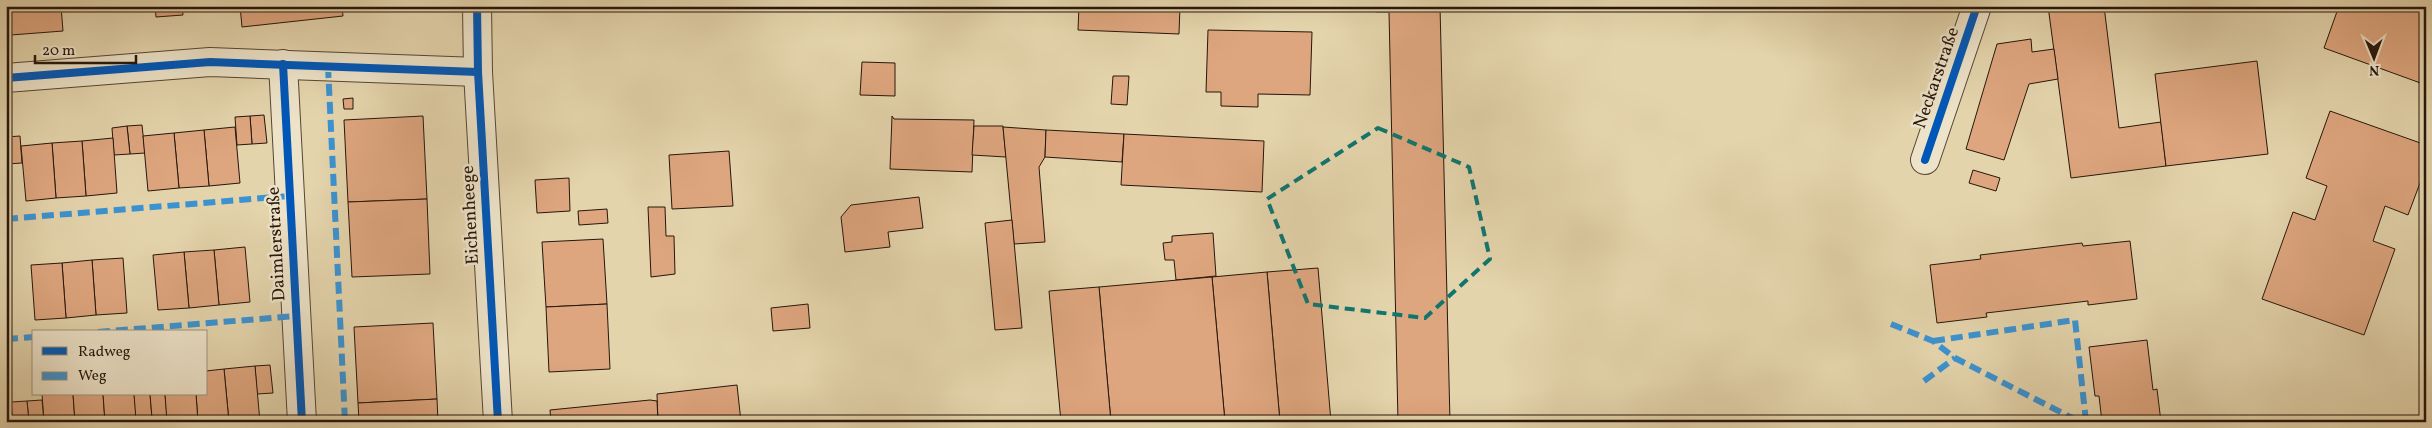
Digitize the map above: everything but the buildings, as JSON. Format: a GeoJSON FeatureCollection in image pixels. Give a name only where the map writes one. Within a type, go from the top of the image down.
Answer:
{"type":"FeatureCollection","features":[{"type":"Feature","properties":{"kind":"street","name":"Eichenheege"},"geometry":{"type":"LineString","coordinates":[[478,6],[478,72],[498,422]]}},
{"type":"Feature","properties":{"kind":"street","name":"Neckarstraße"},"geometry":{"type":"LineString","coordinates":[[1926,160],[1977,6]]}},
{"type":"Feature","properties":{"kind":"street"},"geometry":{"type":"LineString","coordinates":[[6,78],[164,64],[210,62],[478,72]]}},
{"type":"Feature","properties":{"kind":"street","name":"Daimlerstraße"},"geometry":{"type":"LineString","coordinates":[[283,64],[302,422]]}},
{"type":"Feature","properties":{"kind":"highlighted area"},"geometry":{"type":"Polygon","coordinates":[[[1378,128],[1469,167],[1490,259],[1425,318],[1308,304],[1267,199],[1378,128]]]}},
{"type":"Feature","properties":{"kind":"marked path"},"geometry":{"type":"LineString","coordinates":[[328,66],[345,422]]}},
{"type":"Feature","properties":{"kind":"marked path"},"geometry":{"type":"LineString","coordinates":[[6,219],[289,196]]}},
{"type":"Feature","properties":{"kind":"marked path"},"geometry":{"type":"LineString","coordinates":[[123,330],[296,316]]}},
{"type":"Feature","properties":{"kind":"marked path"},"geometry":{"type":"LineString","coordinates":[[1933,341],[2075,320],[2086,422]]}},
{"type":"Feature","properties":{"kind":"marked path"},"geometry":{"type":"LineString","coordinates":[[1891,324],[1933,341],[1955,358],[2080,422]]}},
{"type":"Feature","properties":{"kind":"marked path"},"geometry":{"type":"LineString","coordinates":[[6,339],[32,337]]}},
{"type":"Feature","properties":{"kind":"marked path"},"geometry":{"type":"LineString","coordinates":[[1924,381],[1955,358]]}},
{"type":"Feature","properties":{"kind":"cycle path"},"geometry":{"type":"LineString","coordinates":[[477,6],[478,72],[498,422]]}},
{"type":"Feature","properties":{"kind":"cycle path"},"geometry":{"type":"LineString","coordinates":[[1925,160],[1977,6]]}},
{"type":"Feature","properties":{"kind":"cycle path"},"geometry":{"type":"LineString","coordinates":[[6,78],[210,62],[478,72]]}},
{"type":"Feature","properties":{"kind":"cycle path"},"geometry":{"type":"LineString","coordinates":[[283,64],[302,422]]}}]}
